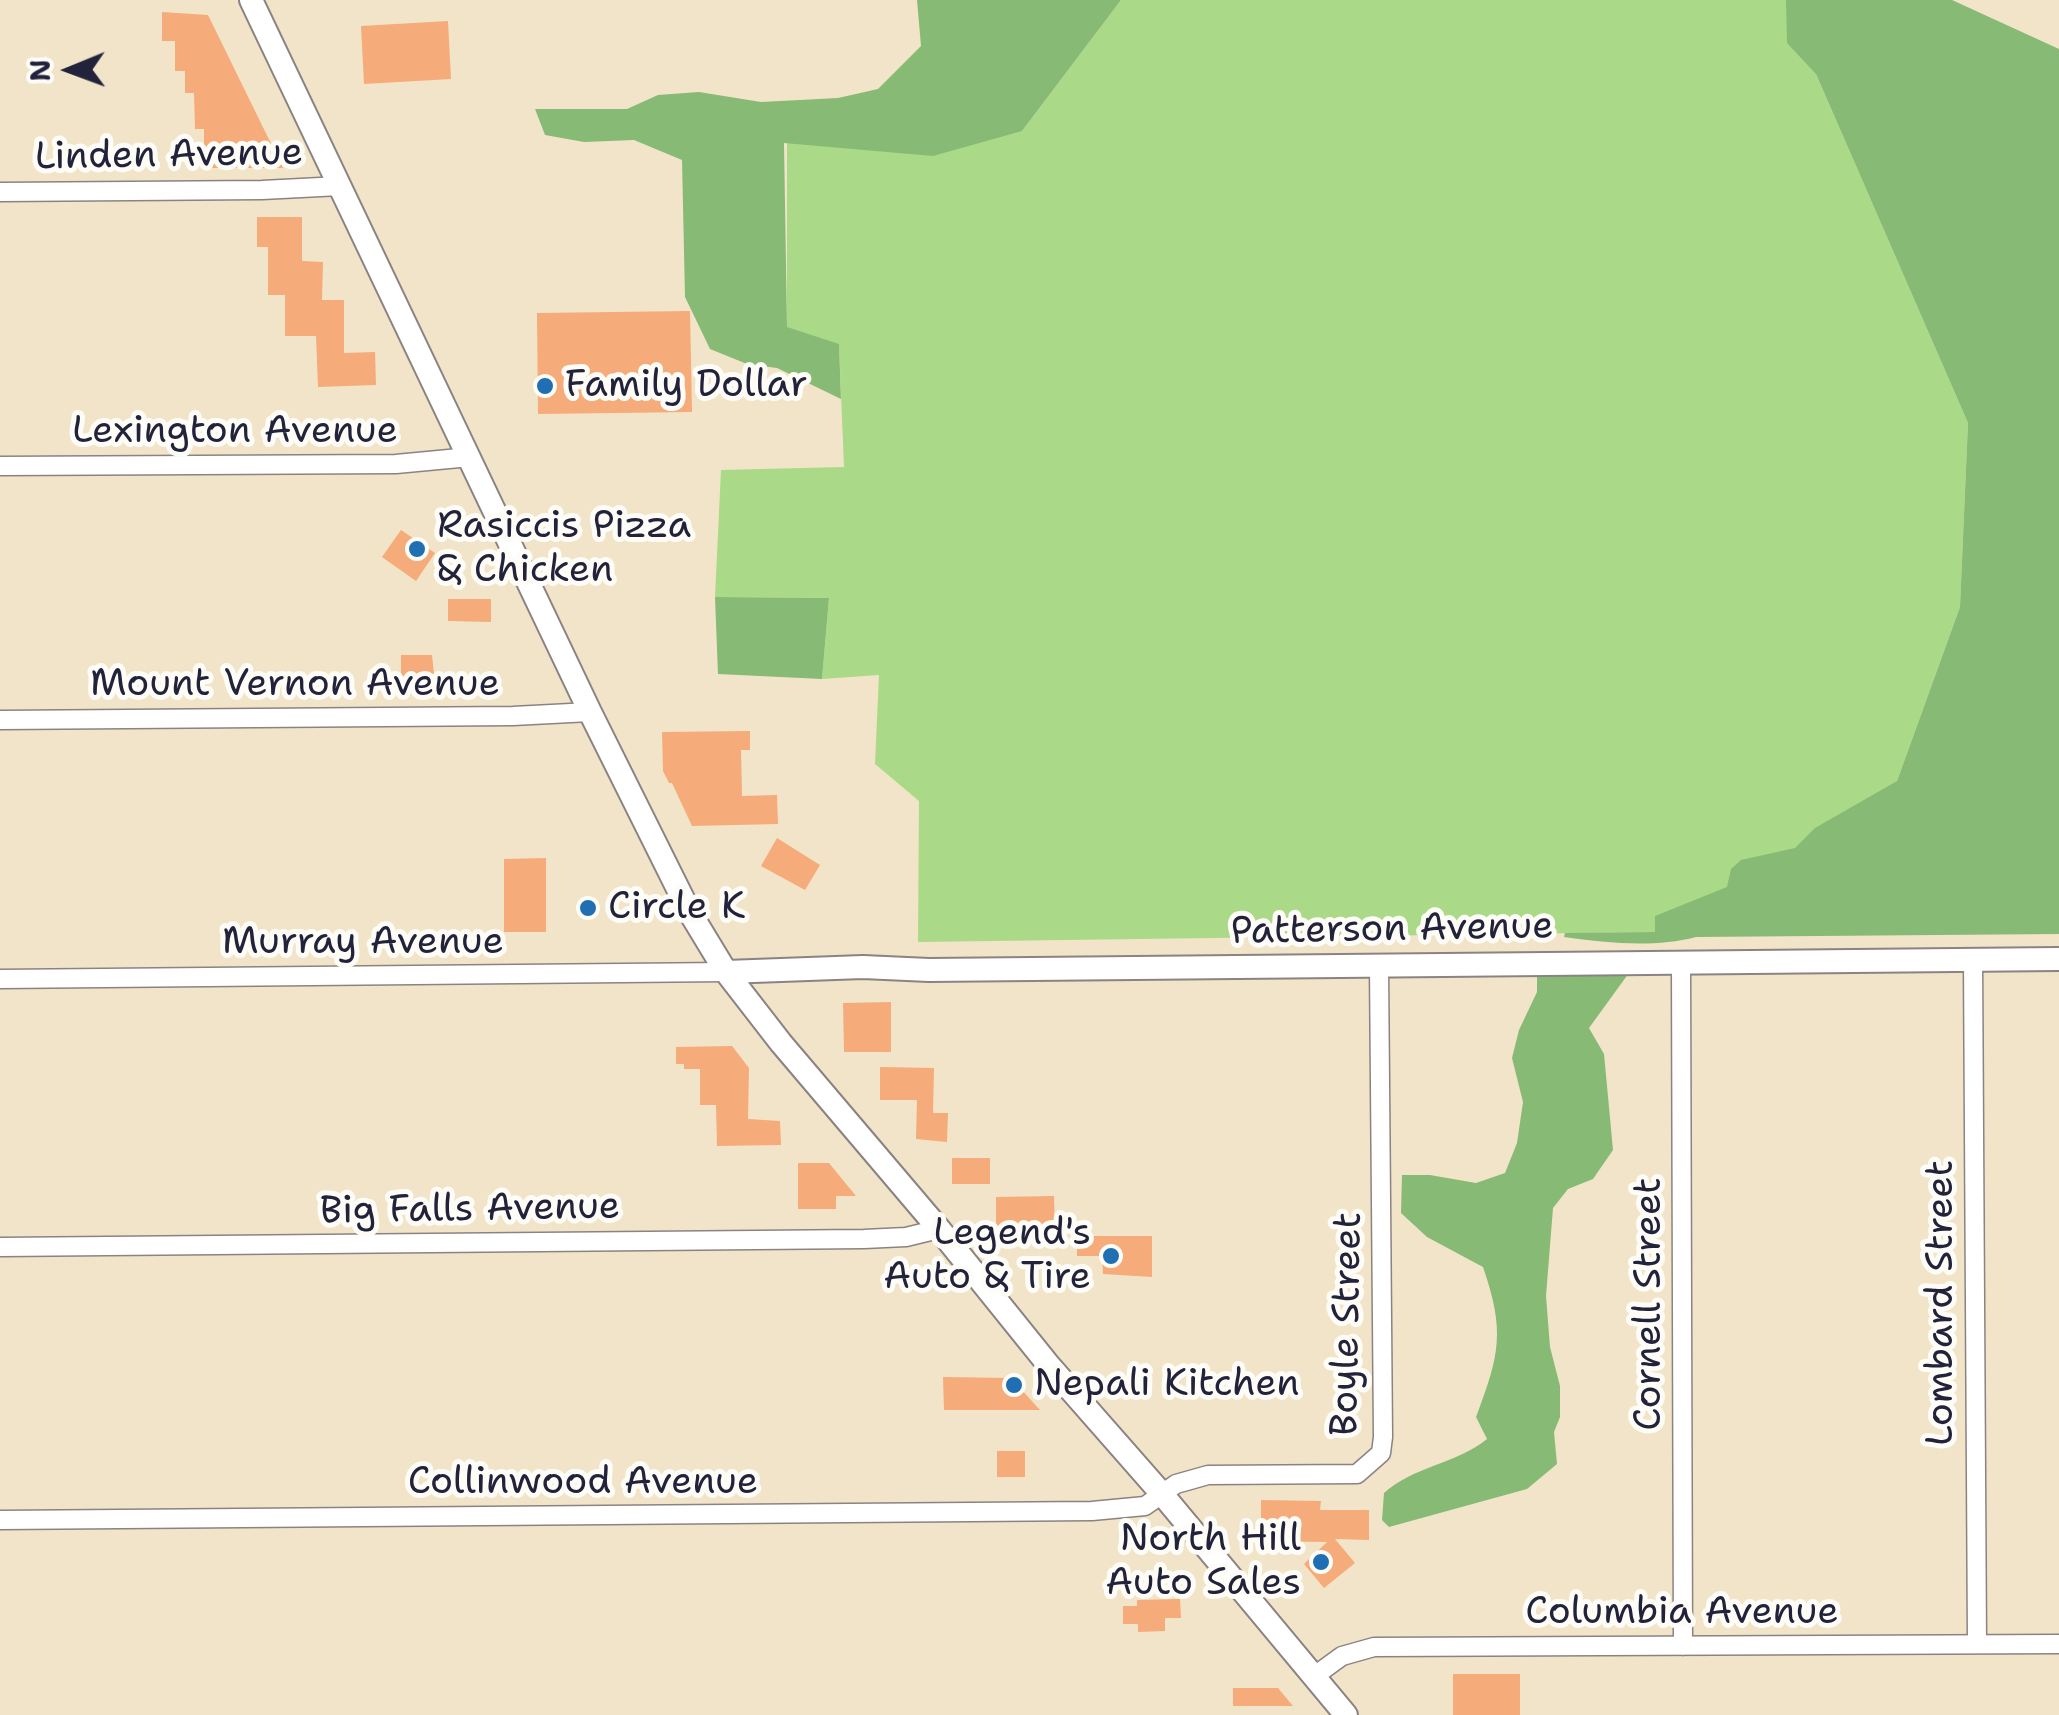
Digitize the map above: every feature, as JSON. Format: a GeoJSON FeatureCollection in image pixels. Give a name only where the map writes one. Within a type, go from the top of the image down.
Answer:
{"type":"FeatureCollection","features":[{"type":"Feature","properties":{"kind":"street"},"geometry":{"type":"LineString","coordinates":[[251,0],[590,712],[688,911],[726,972],[780,1043],[1047,1363],[1346,1715]]}},
{"type":"Feature","properties":{"kind":"street","name":"Linden Avenue"},"geometry":{"type":"LineString","coordinates":[[0,192],[340,186]]}},
{"type":"Feature","properties":{"kind":"street","name":"Lexington Avenue"},"geometry":{"type":"LineString","coordinates":[[0,466],[396,464],[470,457]]}},
{"type":"Feature","properties":{"kind":"street","name":"Mount Vernon Avenue"},"geometry":{"type":"LineString","coordinates":[[0,720],[590,712]]}},
{"type":"Feature","properties":{"kind":"street","name":"Patterson Avenue"},"geometry":{"type":"LineString","coordinates":[[726,972],[863,967],[929,970],[2059,959]]}},
{"type":"Feature","properties":{"kind":"street","name":"Lombard Street"},"geometry":{"type":"LineString","coordinates":[[1973,960],[1977,1644]]}},
{"type":"Feature","properties":{"kind":"street","name":"Cornell Street"},"geometry":{"type":"LineString","coordinates":[[1681,962],[1684,1646]]}},
{"type":"Feature","properties":{"kind":"street","name":"Boyle Street"},"geometry":{"type":"LineString","coordinates":[[1162,1494],[1176,1484],[1208,1475],[1357,1474],[1381,1454],[1380,966]]}},
{"type":"Feature","properties":{"kind":"street","name":"Murray Avenue"},"geometry":{"type":"LineString","coordinates":[[0,979],[726,972]]}},
{"type":"Feature","properties":{"kind":"street","name":"Big Falls Avenue"},"geometry":{"type":"LineString","coordinates":[[0,1247],[864,1240],[906,1237],[939,1229]]}},
{"type":"Feature","properties":{"kind":"street","name":"Collinwood Avenue"},"geometry":{"type":"LineString","coordinates":[[0,1520],[1092,1512],[1146,1506],[1162,1494]]}},
{"type":"Feature","properties":{"kind":"street","name":"Columbia Avenue"},"geometry":{"type":"LineString","coordinates":[[1313,1677],[1342,1656],[1374,1647],[2059,1644]]}},
{"type":"Feature","properties":{"kind":"green space"},"geometry":{"type":"Polygon","coordinates":[[[917,0],[1121,0],[1022,131],[933,156],[784,143],[787,327],[839,344],[841,399],[777,368],[747,364],[710,349],[685,297],[682,160],[634,140],[584,142],[545,135],[535,109],[627,109],[658,95],[699,92],[761,102],[838,98],[878,89],[921,46],[917,0]]]}},
{"type":"Feature","properties":{"kind":"green space"},"geometry":{"type":"Polygon","coordinates":[[[1121,0],[1834,0],[1816,74],[1968,423],[1960,607],[1897,781],[1804,869],[1656,932],[918,942],[919,801],[875,764],[879,675],[822,679],[829,598],[715,597],[721,470],[844,467],[839,345],[787,328],[787,141],[1022,131],[1121,0]]]}},
{"type":"Feature","properties":{"kind":"green space"},"geometry":{"type":"Polygon","coordinates":[[[1786,0],[1952,0],[2059,49],[2059,934],[1696,937],[1647,943],[1564,937],[1565,933],[1655,932],[1655,916],[1727,887],[1731,869],[1741,860],[1795,848],[1815,828],[1897,781],[1960,607],[1968,423],[1816,74],[1787,43],[1786,0]]]}},
{"type":"Feature","properties":{"kind":"green space"},"geometry":{"type":"Polygon","coordinates":[[[715,597],[829,598],[822,679],[718,674],[715,597]]]}},
{"type":"Feature","properties":{"kind":"green space"},"geometry":{"type":"Polygon","coordinates":[[[1634,966],[1589,1028],[1604,1054],[1613,1150],[1593,1179],[1568,1189],[1553,1208],[1546,1296],[1550,1347],[1560,1386],[1560,1417],[1554,1432],[1557,1464],[1527,1489],[1389,1527],[1382,1520],[1384,1493],[1408,1477],[1487,1439],[1476,1417],[1497,1342],[1495,1309],[1483,1267],[1427,1237],[1401,1213],[1402,1175],[1430,1175],[1476,1183],[1505,1173],[1517,1143],[1523,1102],[1512,1058],[1519,1030],[1537,992],[1537,970],[1634,966]]]}},
{"type":"Feature","properties":{"kind":"building"},"geometry":{"type":"Polygon","coordinates":[[[162,12],[208,15],[283,168],[204,168],[204,129],[195,129],[194,93],[185,93],[185,71],[175,71],[175,41],[162,41],[162,12]]]}},
{"type":"Feature","properties":{"kind":"building"},"geometry":{"type":"Polygon","coordinates":[[[448,21],[451,79],[364,84],[361,26],[448,21]]]}},
{"type":"Feature","properties":{"kind":"building"},"geometry":{"type":"Polygon","coordinates":[[[257,217],[302,217],[302,261],[323,262],[322,300],[344,300],[344,353],[375,352],[376,385],[318,387],[316,336],[285,336],[285,295],[268,295],[268,247],[257,247],[257,217]]]}},
{"type":"Feature","properties":{"kind":"building"},"geometry":{"type":"Polygon","coordinates":[[[690,311],[692,412],[538,414],[537,313],[690,311]]]}},
{"type":"Feature","properties":{"kind":"building"},"geometry":{"type":"Polygon","coordinates":[[[401,530],[435,553],[416,581],[382,557],[401,530]]]}},
{"type":"Feature","properties":{"kind":"building"},"geometry":{"type":"Polygon","coordinates":[[[448,599],[491,599],[491,622],[448,621],[448,599]]]}},
{"type":"Feature","properties":{"kind":"building"},"geometry":{"type":"Polygon","coordinates":[[[401,655],[432,655],[435,683],[401,684],[401,655]]]}},
{"type":"Feature","properties":{"kind":"building"},"geometry":{"type":"Polygon","coordinates":[[[750,731],[750,750],[741,750],[742,796],[777,795],[778,824],[692,826],[663,771],[662,732],[750,731]]]}},
{"type":"Feature","properties":{"kind":"building"},"geometry":{"type":"Polygon","coordinates":[[[777,838],[820,865],[805,890],[761,866],[777,838]]]}},
{"type":"Feature","properties":{"kind":"building"},"geometry":{"type":"Polygon","coordinates":[[[546,858],[546,932],[504,932],[504,859],[546,858]]]}},
{"type":"Feature","properties":{"kind":"building"},"geometry":{"type":"Polygon","coordinates":[[[891,1002],[891,1052],[844,1052],[843,1003],[891,1002]]]}},
{"type":"Feature","properties":{"kind":"building"},"geometry":{"type":"Polygon","coordinates":[[[732,1046],[749,1068],[748,1119],[780,1121],[781,1145],[717,1146],[716,1105],[700,1105],[700,1069],[684,1069],[684,1064],[676,1064],[676,1047],[732,1046]]]}},
{"type":"Feature","properties":{"kind":"building"},"geometry":{"type":"Polygon","coordinates":[[[880,1067],[934,1068],[933,1113],[948,1113],[947,1142],[916,1139],[917,1100],[880,1100],[880,1067]]]}},
{"type":"Feature","properties":{"kind":"building"},"geometry":{"type":"Polygon","coordinates":[[[952,1158],[990,1158],[990,1184],[952,1184],[952,1158]]]}},
{"type":"Feature","properties":{"kind":"building"},"geometry":{"type":"Polygon","coordinates":[[[798,1163],[829,1163],[856,1196],[836,1196],[836,1209],[798,1209],[798,1163]]]}},
{"type":"Feature","properties":{"kind":"building"},"geometry":{"type":"Polygon","coordinates":[[[1054,1196],[1055,1229],[996,1230],[996,1197],[1054,1196]]]}},
{"type":"Feature","properties":{"kind":"building"},"geometry":{"type":"Polygon","coordinates":[[[1077,1236],[1152,1236],[1152,1277],[1103,1274],[1102,1256],[1077,1256],[1077,1236]]]}},
{"type":"Feature","properties":{"kind":"building"},"geometry":{"type":"Polygon","coordinates":[[[943,1377],[1011,1378],[1040,1410],[944,1410],[943,1377]]]}},
{"type":"Feature","properties":{"kind":"building"},"geometry":{"type":"Polygon","coordinates":[[[997,1451],[1025,1451],[1025,1477],[997,1477],[997,1451]]]}},
{"type":"Feature","properties":{"kind":"building"},"geometry":{"type":"Polygon","coordinates":[[[1261,1500],[1321,1501],[1320,1510],[1369,1510],[1369,1540],[1335,1539],[1355,1563],[1324,1588],[1304,1564],[1327,1542],[1261,1541],[1261,1500]]]}},
{"type":"Feature","properties":{"kind":"building"},"geometry":{"type":"Polygon","coordinates":[[[1180,1599],[1181,1618],[1165,1618],[1165,1631],[1138,1632],[1138,1624],[1123,1624],[1123,1606],[1137,1606],[1137,1600],[1180,1599]]]}},
{"type":"Feature","properties":{"kind":"building"},"geometry":{"type":"Polygon","coordinates":[[[1453,1674],[1520,1674],[1520,1715],[1453,1715],[1453,1674]]]}},
{"type":"Feature","properties":{"kind":"building"},"geometry":{"type":"Polygon","coordinates":[[[1233,1688],[1278,1688],[1293,1706],[1233,1706],[1233,1688]]]}},
{"type":"Feature","properties":{"kind":"place","name":"Family Dollar"},"geometry":{"type":"Point","coordinates":[545,386]}},
{"type":"Feature","properties":{"kind":"place","name":"Rasiccis Pizza & Chicken"},"geometry":{"type":"Point","coordinates":[417,549]}},
{"type":"Feature","properties":{"kind":"place","name":"Circle K"},"geometry":{"type":"Point","coordinates":[588,908]}},
{"type":"Feature","properties":{"kind":"place","name":"Legend's Auto & Tire"},"geometry":{"type":"Point","coordinates":[1111,1256]}},
{"type":"Feature","properties":{"kind":"place","name":"Nepali Kitchen"},"geometry":{"type":"Point","coordinates":[1014,1385]}},
{"type":"Feature","properties":{"kind":"place","name":"North Hill Auto Sales"},"geometry":{"type":"Point","coordinates":[1321,1562]}}]}
